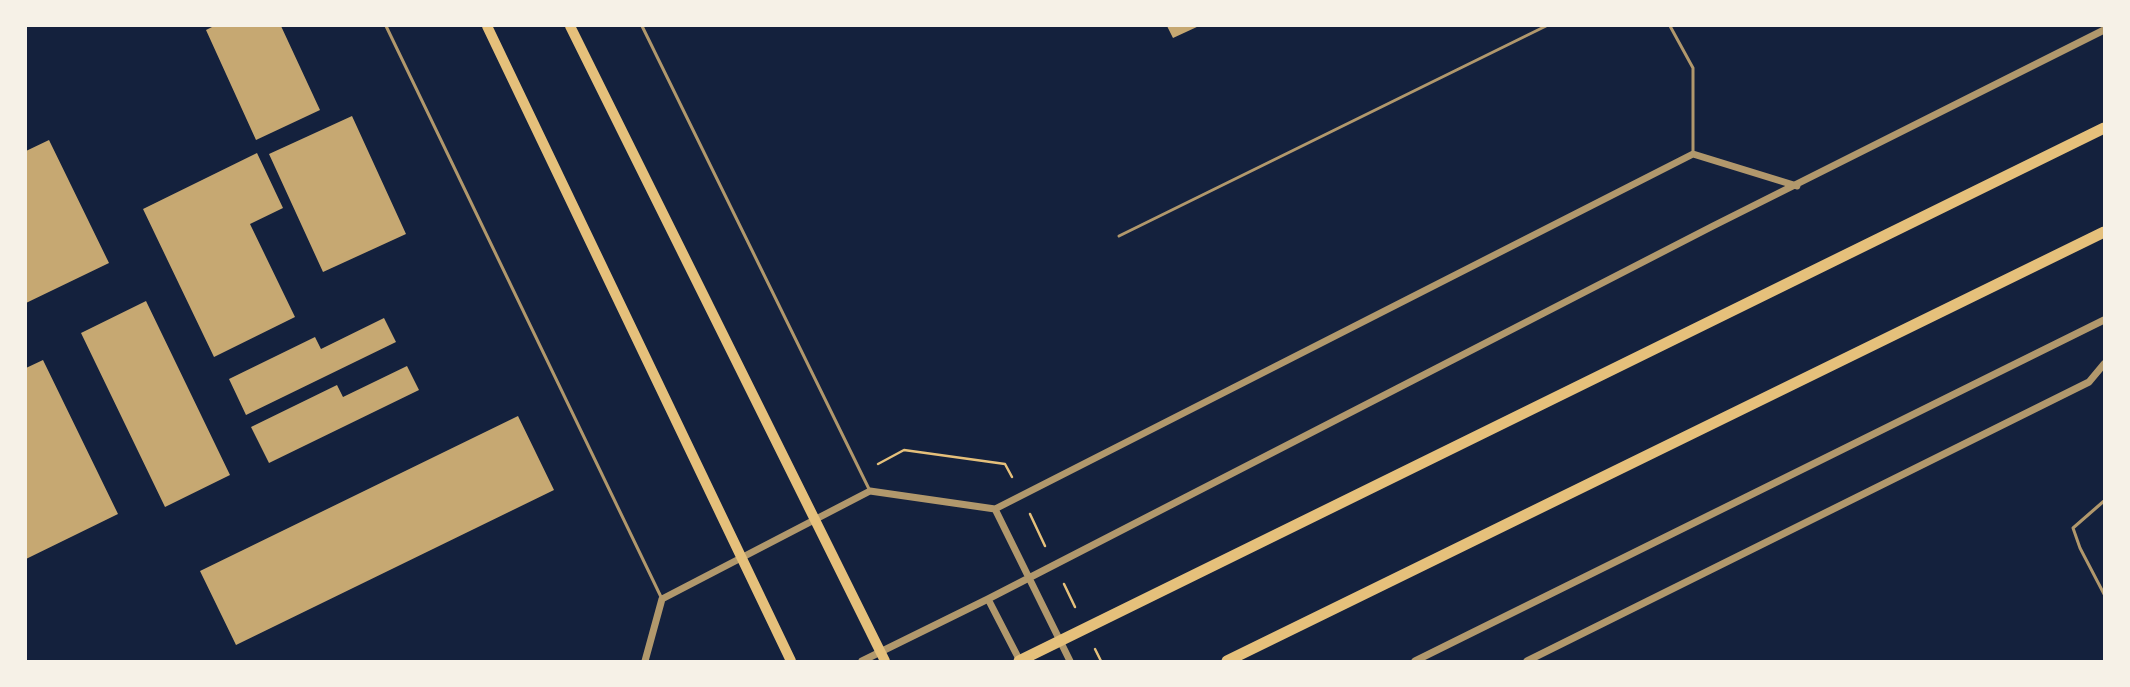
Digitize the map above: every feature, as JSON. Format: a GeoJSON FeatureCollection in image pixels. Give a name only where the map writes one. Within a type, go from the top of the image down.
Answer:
{"type":"FeatureCollection","features":[{"type":"Feature","properties":{"kind":"highway"},"geometry":{"type":"LineString","coordinates":[[1020,661],[2104,128]]}},
{"type":"Feature","properties":{"kind":"highway"},"geometry":{"type":"LineString","coordinates":[[1227,661],[2104,232]]}},
{"type":"Feature","properties":{"kind":"main road"},"geometry":{"type":"LineString","coordinates":[[487,26],[791,661]]}},
{"type":"Feature","properties":{"kind":"main road"},"geometry":{"type":"LineString","coordinates":[[570,26],[885,661]]}},
{"type":"Feature","properties":{"kind":"street"},"geometry":{"type":"LineString","coordinates":[[862,661],[988,599],[1713,226],[1797,186],[2104,30]]}},
{"type":"Feature","properties":{"kind":"street"},"geometry":{"type":"LineString","coordinates":[[645,661],[662,599],[870,491],[995,509],[1693,154],[1797,186]]}},
{"type":"Feature","properties":{"kind":"street"},"geometry":{"type":"LineString","coordinates":[[1415,661],[2104,320]]}},
{"type":"Feature","properties":{"kind":"street"},"geometry":{"type":"LineString","coordinates":[[1528,661],[2088,382],[2104,364]]}},
{"type":"Feature","properties":{"kind":"street"},"geometry":{"type":"LineString","coordinates":[[995,509],[1070,661]]}},
{"type":"Feature","properties":{"kind":"street"},"geometry":{"type":"LineString","coordinates":[[988,599],[1020,661]]}},
{"type":"Feature","properties":{"kind":"lane"},"geometry":{"type":"LineString","coordinates":[[386,26],[662,599]]}},
{"type":"Feature","properties":{"kind":"lane"},"geometry":{"type":"LineString","coordinates":[[642,26],[870,491]]}},
{"type":"Feature","properties":{"kind":"lane"},"geometry":{"type":"LineString","coordinates":[[1119,236],[1546,26]]}},
{"type":"Feature","properties":{"kind":"lane"},"geometry":{"type":"LineString","coordinates":[[1670,26],[1693,68],[1693,154]]}},
{"type":"Feature","properties":{"kind":"lane"},"geometry":{"type":"LineString","coordinates":[[2104,501],[2073,528],[2080,548],[2104,594]]}},
{"type":"Feature","properties":{"kind":"path"},"geometry":{"type":"LineString","coordinates":[[861,473],[904,450],[1005,464],[1049,553]]}},
{"type":"Feature","properties":{"kind":"path"},"geometry":{"type":"LineString","coordinates":[[1063,582],[1077,611]]}},
{"type":"Feature","properties":{"kind":"path"},"geometry":{"type":"LineString","coordinates":[[1094,647],[1101,661]]}},
{"type":"Feature","properties":{"kind":"building"},"geometry":{"type":"Polygon","coordinates":[[[214,26],[281,26],[320,110],[256,140],[206,30],[214,26]]]}},
{"type":"Feature","properties":{"kind":"building"},"geometry":{"type":"Polygon","coordinates":[[[1167,26],[1199,26],[1173,38],[1167,26]]]}},
{"type":"Feature","properties":{"kind":"building"},"geometry":{"type":"Polygon","coordinates":[[[352,116],[406,234],[323,272],[269,154],[352,116]]]}},
{"type":"Feature","properties":{"kind":"building"},"geometry":{"type":"Polygon","coordinates":[[[49,140],[109,263],[26,303],[26,151],[49,140]]]}},
{"type":"Feature","properties":{"kind":"building"},"geometry":{"type":"Polygon","coordinates":[[[257,153],[283,208],[250,224],[295,317],[214,357],[143,209],[257,153]]]}},
{"type":"Feature","properties":{"kind":"building"},"geometry":{"type":"Polygon","coordinates":[[[146,301],[230,475],[165,507],[81,333],[146,301]]]}},
{"type":"Feature","properties":{"kind":"building"},"geometry":{"type":"Polygon","coordinates":[[[384,318],[396,342],[246,415],[229,379],[315,337],[321,349],[384,318]]]}},
{"type":"Feature","properties":{"kind":"building"},"geometry":{"type":"Polygon","coordinates":[[[43,360],[118,514],[26,559],[26,368],[43,360]]]}},
{"type":"Feature","properties":{"kind":"building"},"geometry":{"type":"Polygon","coordinates":[[[407,366],[419,390],[269,463],[251,427],[337,385],[343,397],[407,366]]]}},
{"type":"Feature","properties":{"kind":"building"},"geometry":{"type":"Polygon","coordinates":[[[518,416],[554,490],[236,645],[200,571],[518,416]]]}}]}
